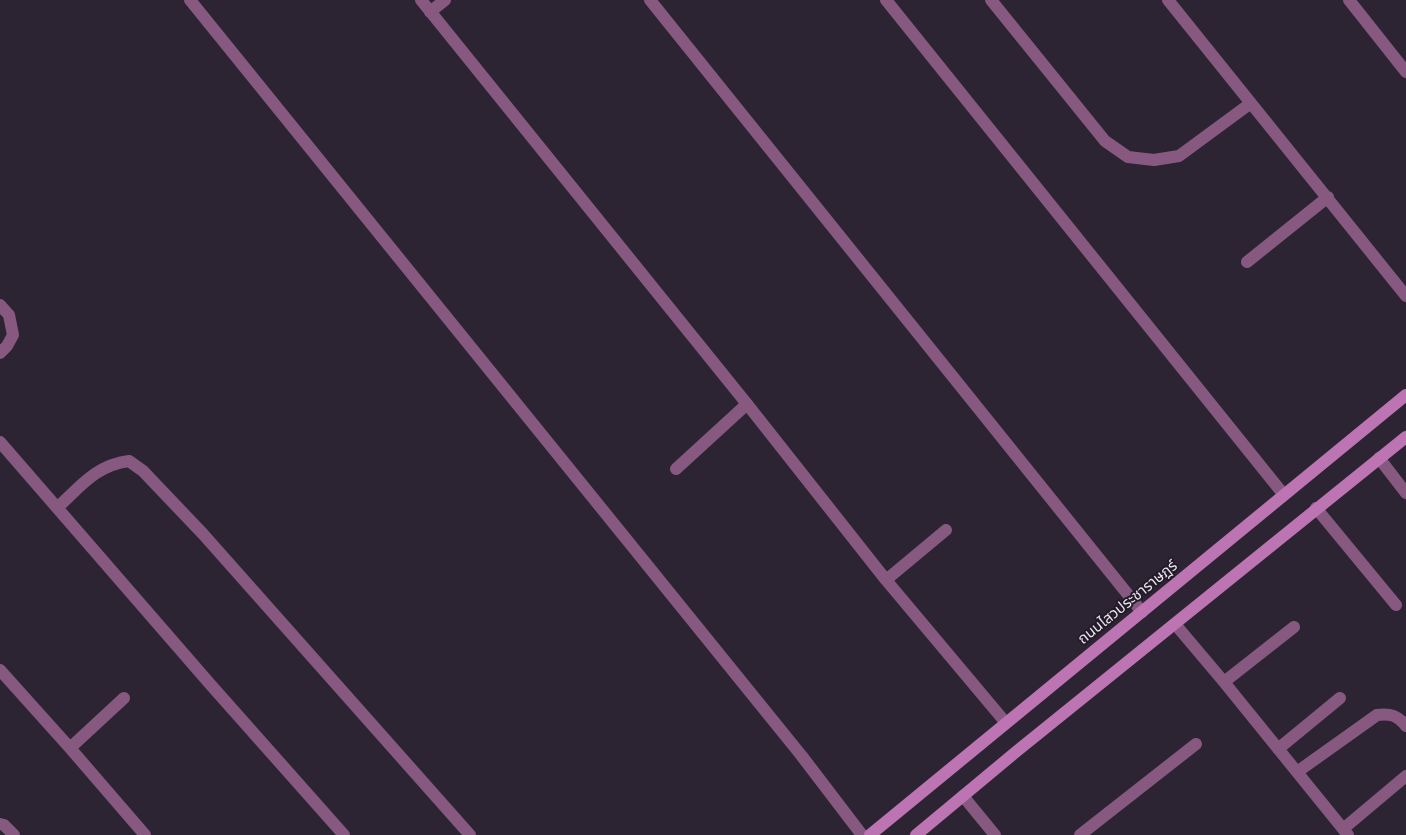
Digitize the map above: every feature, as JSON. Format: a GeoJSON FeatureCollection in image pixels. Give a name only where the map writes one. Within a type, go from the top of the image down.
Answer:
{"type":"FeatureCollection","features":[{"type":"Feature","properties":{"kind":"main road","name":"ถนนไสวประชาราษฎร์"},"geometry":{"type":"LineString","coordinates":[[870,835],[1406,395]]}},
{"type":"Feature","properties":{"kind":"main road"},"geometry":{"type":"LineString","coordinates":[[916,835],[1316,508],[1406,437]]}},
{"type":"Feature","properties":{"kind":"street"},"geometry":{"type":"LineString","coordinates":[[190,0],[801,755],[862,835]]}},
{"type":"Feature","properties":{"kind":"street"},"geometry":{"type":"LineString","coordinates":[[420,0],[747,404],[886,580],[1006,723]]}},
{"type":"Feature","properties":{"kind":"street"},"geometry":{"type":"LineString","coordinates":[[430,12],[445,0]]}},
{"type":"Feature","properties":{"kind":"street"},"geometry":{"type":"LineString","coordinates":[[650,0],[1142,612]]}},
{"type":"Feature","properties":{"kind":"street"},"geometry":{"type":"LineString","coordinates":[[886,0],[1284,496]]}},
{"type":"Feature","properties":{"kind":"street"},"geometry":{"type":"LineString","coordinates":[[991,0],[1105,142],[1128,157],[1154,160],[1179,156],[1252,103]]}},
{"type":"Feature","properties":{"kind":"street"},"geometry":{"type":"LineString","coordinates":[[1168,0],[1406,296]]}},
{"type":"Feature","properties":{"kind":"street"},"geometry":{"type":"LineString","coordinates":[[1349,0],[1406,72]]}},
{"type":"Feature","properties":{"kind":"street"},"geometry":{"type":"LineString","coordinates":[[1247,262],[1328,197]]}},
{"type":"Feature","properties":{"kind":"street"},"geometry":{"type":"LineString","coordinates":[[0,305],[9,315],[13,335],[7,346],[0,353]]}},
{"type":"Feature","properties":{"kind":"street"},"geometry":{"type":"LineString","coordinates":[[676,469],[747,404]]}},
{"type":"Feature","properties":{"kind":"street"},"geometry":{"type":"LineString","coordinates":[[0,442],[344,835]]}},
{"type":"Feature","properties":{"kind":"street"},"geometry":{"type":"LineString","coordinates":[[1379,458],[1406,493]]}},
{"type":"Feature","properties":{"kind":"street"},"geometry":{"type":"LineString","coordinates":[[57,508],[94,473],[114,463],[129,462],[143,471],[204,534],[470,835]]}},
{"type":"Feature","properties":{"kind":"street"},"geometry":{"type":"LineString","coordinates":[[1316,508],[1396,605]]}},
{"type":"Feature","properties":{"kind":"street"},"geometry":{"type":"LineString","coordinates":[[886,580],[946,530]]}},
{"type":"Feature","properties":{"kind":"street"},"geometry":{"type":"LineString","coordinates":[[1175,624],[1345,832],[1406,776]]}},
{"type":"Feature","properties":{"kind":"street"},"geometry":{"type":"LineString","coordinates":[[1224,682],[1294,627]]}},
{"type":"Feature","properties":{"kind":"street"},"geometry":{"type":"LineString","coordinates":[[0,670],[145,835]]}},
{"type":"Feature","properties":{"kind":"street"},"geometry":{"type":"LineString","coordinates":[[70,748],[124,698]]}},
{"type":"Feature","properties":{"kind":"street"},"geometry":{"type":"LineString","coordinates":[[1278,749],[1340,698]]}},
{"type":"Feature","properties":{"kind":"street"},"geometry":{"type":"LineString","coordinates":[[1297,772],[1377,715],[1388,713],[1400,719],[1406,726]]}},
{"type":"Feature","properties":{"kind":"street"},"geometry":{"type":"LineString","coordinates":[[1080,835],[1196,744]]}},
{"type":"Feature","properties":{"kind":"street"},"geometry":{"type":"LineString","coordinates":[[963,796],[995,835]]}},
{"type":"Feature","properties":{"kind":"street"},"geometry":{"type":"LineString","coordinates":[[0,824],[4,825],[14,835]]}}]}
